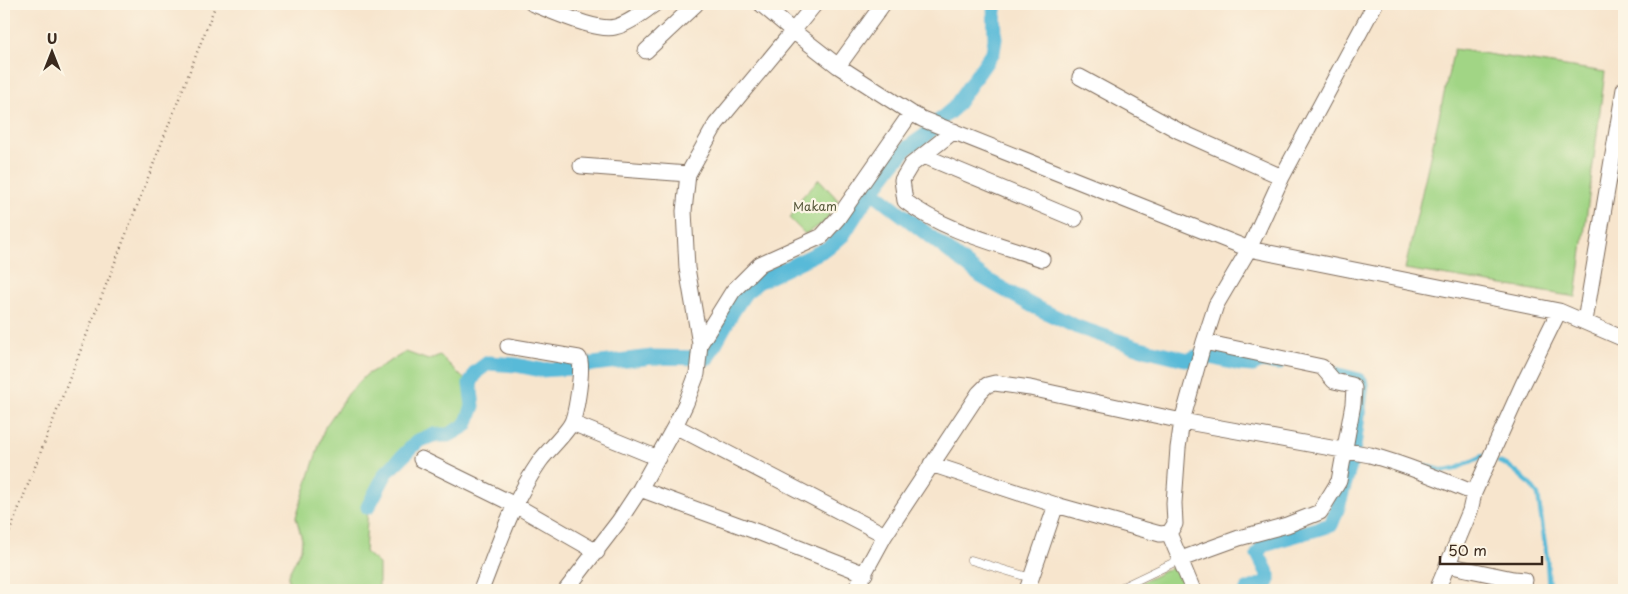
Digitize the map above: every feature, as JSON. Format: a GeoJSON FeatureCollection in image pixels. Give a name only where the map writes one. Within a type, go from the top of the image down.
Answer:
{"type":"FeatureCollection","features":[{"type":"Feature","properties":{"kind":"street"},"geometry":{"type":"LineString","coordinates":[[533,4],[601,28],[609,28],[626,23],[655,4]]}},
{"type":"Feature","properties":{"kind":"street"},"geometry":{"type":"LineString","coordinates":[[646,51],[696,4]]}},
{"type":"Feature","properties":{"kind":"street"},"geometry":{"type":"LineString","coordinates":[[761,4],[838,66],[917,116],[1249,249],[1560,311],[1624,339]]}},
{"type":"Feature","properties":{"kind":"street"},"geometry":{"type":"LineString","coordinates":[[700,352],[687,268],[684,210],[688,174],[716,124],[815,4]]}},
{"type":"Feature","properties":{"kind":"street"},"geometry":{"type":"LineString","coordinates":[[838,66],[884,4]]}},
{"type":"Feature","properties":{"kind":"street"},"geometry":{"type":"LineString","coordinates":[[931,464],[1056,505],[1160,534],[1169,533],[1175,524],[1174,503],[1182,420],[1216,305],[1249,249],[1282,177],[1375,4]]}},
{"type":"Feature","properties":{"kind":"street"},"geometry":{"type":"LineString","coordinates":[[1080,77],[1179,131],[1282,177]]}},
{"type":"Feature","properties":{"kind":"street"},"geometry":{"type":"LineString","coordinates":[[1585,321],[1624,89]]}},
{"type":"Feature","properties":{"kind":"street"},"geometry":{"type":"LineString","coordinates":[[566,590],[619,521],[658,458],[692,388],[700,352],[733,291],[760,264],[822,236],[917,116]]}},
{"type":"Feature","properties":{"kind":"street"},"geometry":{"type":"LineString","coordinates":[[947,128],[924,156],[911,165],[902,180],[906,201],[922,214],[964,232],[1042,259]]}},
{"type":"Feature","properties":{"kind":"street"},"geometry":{"type":"LineString","coordinates":[[924,156],[1074,219]]}},
{"type":"Feature","properties":{"kind":"street"},"geometry":{"type":"LineString","coordinates":[[581,166],[688,174]]}},
{"type":"Feature","properties":{"kind":"street"},"geometry":{"type":"LineString","coordinates":[[1437,590],[1470,511],[1474,493],[1523,384],[1560,311]]}},
{"type":"Feature","properties":{"kind":"street"},"geometry":{"type":"LineString","coordinates":[[1181,559],[1320,512],[1339,481],[1353,404],[1354,388],[1352,385],[1334,381],[1322,366],[1204,342]]}},
{"type":"Feature","properties":{"kind":"street"},"geometry":{"type":"LineString","coordinates":[[481,590],[515,506],[540,461],[572,423],[581,368],[579,358],[508,346]]}},
{"type":"Feature","properties":{"kind":"street"},"geometry":{"type":"LineString","coordinates":[[640,489],[763,534],[861,585],[886,535],[931,464],[979,392],[987,385],[995,383],[1049,391],[1182,420],[1345,450],[1393,461],[1474,493]]}},
{"type":"Feature","properties":{"kind":"street"},"geometry":{"type":"LineString","coordinates":[[572,423],[658,458]]}},
{"type":"Feature","properties":{"kind":"street"},"geometry":{"type":"LineString","coordinates":[[675,426],[886,535]]}},
{"type":"Feature","properties":{"kind":"street"},"geometry":{"type":"LineString","coordinates":[[421,460],[515,506],[597,552]]}},
{"type":"Feature","properties":{"kind":"street"},"geometry":{"type":"LineString","coordinates":[[1029,584],[1056,505]]}},
{"type":"Feature","properties":{"kind":"street"},"geometry":{"type":"LineString","coordinates":[[1169,533],[1193,590]]}},
{"type":"Feature","properties":{"kind":"street"},"geometry":{"type":"LineString","coordinates":[[1447,565],[1524,580]]}},
{"type":"Feature","properties":{"kind":"lane"},"geometry":{"type":"LineString","coordinates":[[1116,590],[1181,559]]}},
{"type":"Feature","properties":{"kind":"lane"},"geometry":{"type":"LineString","coordinates":[[971,560],[1029,584]]}},
{"type":"Feature","properties":{"kind":"path"},"geometry":{"type":"LineString","coordinates":[[4,546],[216,4]]}},
{"type":"Feature","properties":{"kind":"green space"},"geometry":{"type":"Polygon","coordinates":[[[1454,49],[1605,72],[1576,297],[1405,269],[1454,49]]]}},
{"type":"Feature","properties":{"kind":"green space","name":"Makam"},"geometry":{"type":"Polygon","coordinates":[[[819,179],[838,200],[825,222],[805,234],[790,219],[802,197],[819,179]]]}},
{"type":"Feature","properties":{"kind":"green space"},"geometry":{"type":"Polygon","coordinates":[[[406,352],[428,360],[440,355],[466,381],[468,406],[461,422],[444,429],[429,429],[415,437],[383,471],[364,506],[368,507],[365,552],[379,564],[379,590],[288,590],[288,575],[301,549],[302,539],[296,517],[325,427],[348,394],[366,375],[406,352]]]}},
{"type":"Feature","properties":{"kind":"green space"},"geometry":{"type":"Polygon","coordinates":[[[1175,567],[1188,590],[1126,590],[1169,569],[1175,567]]]}},
{"type":"Feature","properties":{"kind":"waterway"},"geometry":{"type":"LineString","coordinates":[[368,507],[386,473],[418,441],[433,435],[449,435],[466,425],[473,406],[470,384],[476,372],[488,363],[516,365],[541,370],[571,368],[652,357],[707,358],[745,293],[758,282],[828,248],[843,235],[860,208],[892,165],[907,148],[926,135],[954,108],[993,52],[995,39],[994,4]]}},
{"type":"Feature","properties":{"kind":"waterway"},"geometry":{"type":"LineString","coordinates":[[872,191],[982,277],[1033,306],[1077,327],[1140,348],[1189,360],[1196,357]]}},
{"type":"Feature","properties":{"kind":"waterway"},"geometry":{"type":"LineString","coordinates":[[1210,357],[1240,364],[1253,365],[1261,361],[1278,363]]}},
{"type":"Feature","properties":{"kind":"waterway"},"geometry":{"type":"LineString","coordinates":[[1335,374],[1358,380],[1362,384],[1354,447]]}},
{"type":"Feature","properties":{"kind":"waterway"},"geometry":{"type":"LineString","coordinates":[[1426,466],[1445,471],[1455,469],[1483,456]]}},
{"type":"Feature","properties":{"kind":"waterway"},"geometry":{"type":"LineString","coordinates":[[1247,590],[1268,582],[1268,574],[1258,554],[1264,544],[1331,525],[1352,459]]}},
{"type":"Feature","properties":{"kind":"waterway"},"geometry":{"type":"LineString","coordinates":[[1499,462],[1509,466],[1529,483],[1538,495],[1547,559],[1549,590]]}}]}
